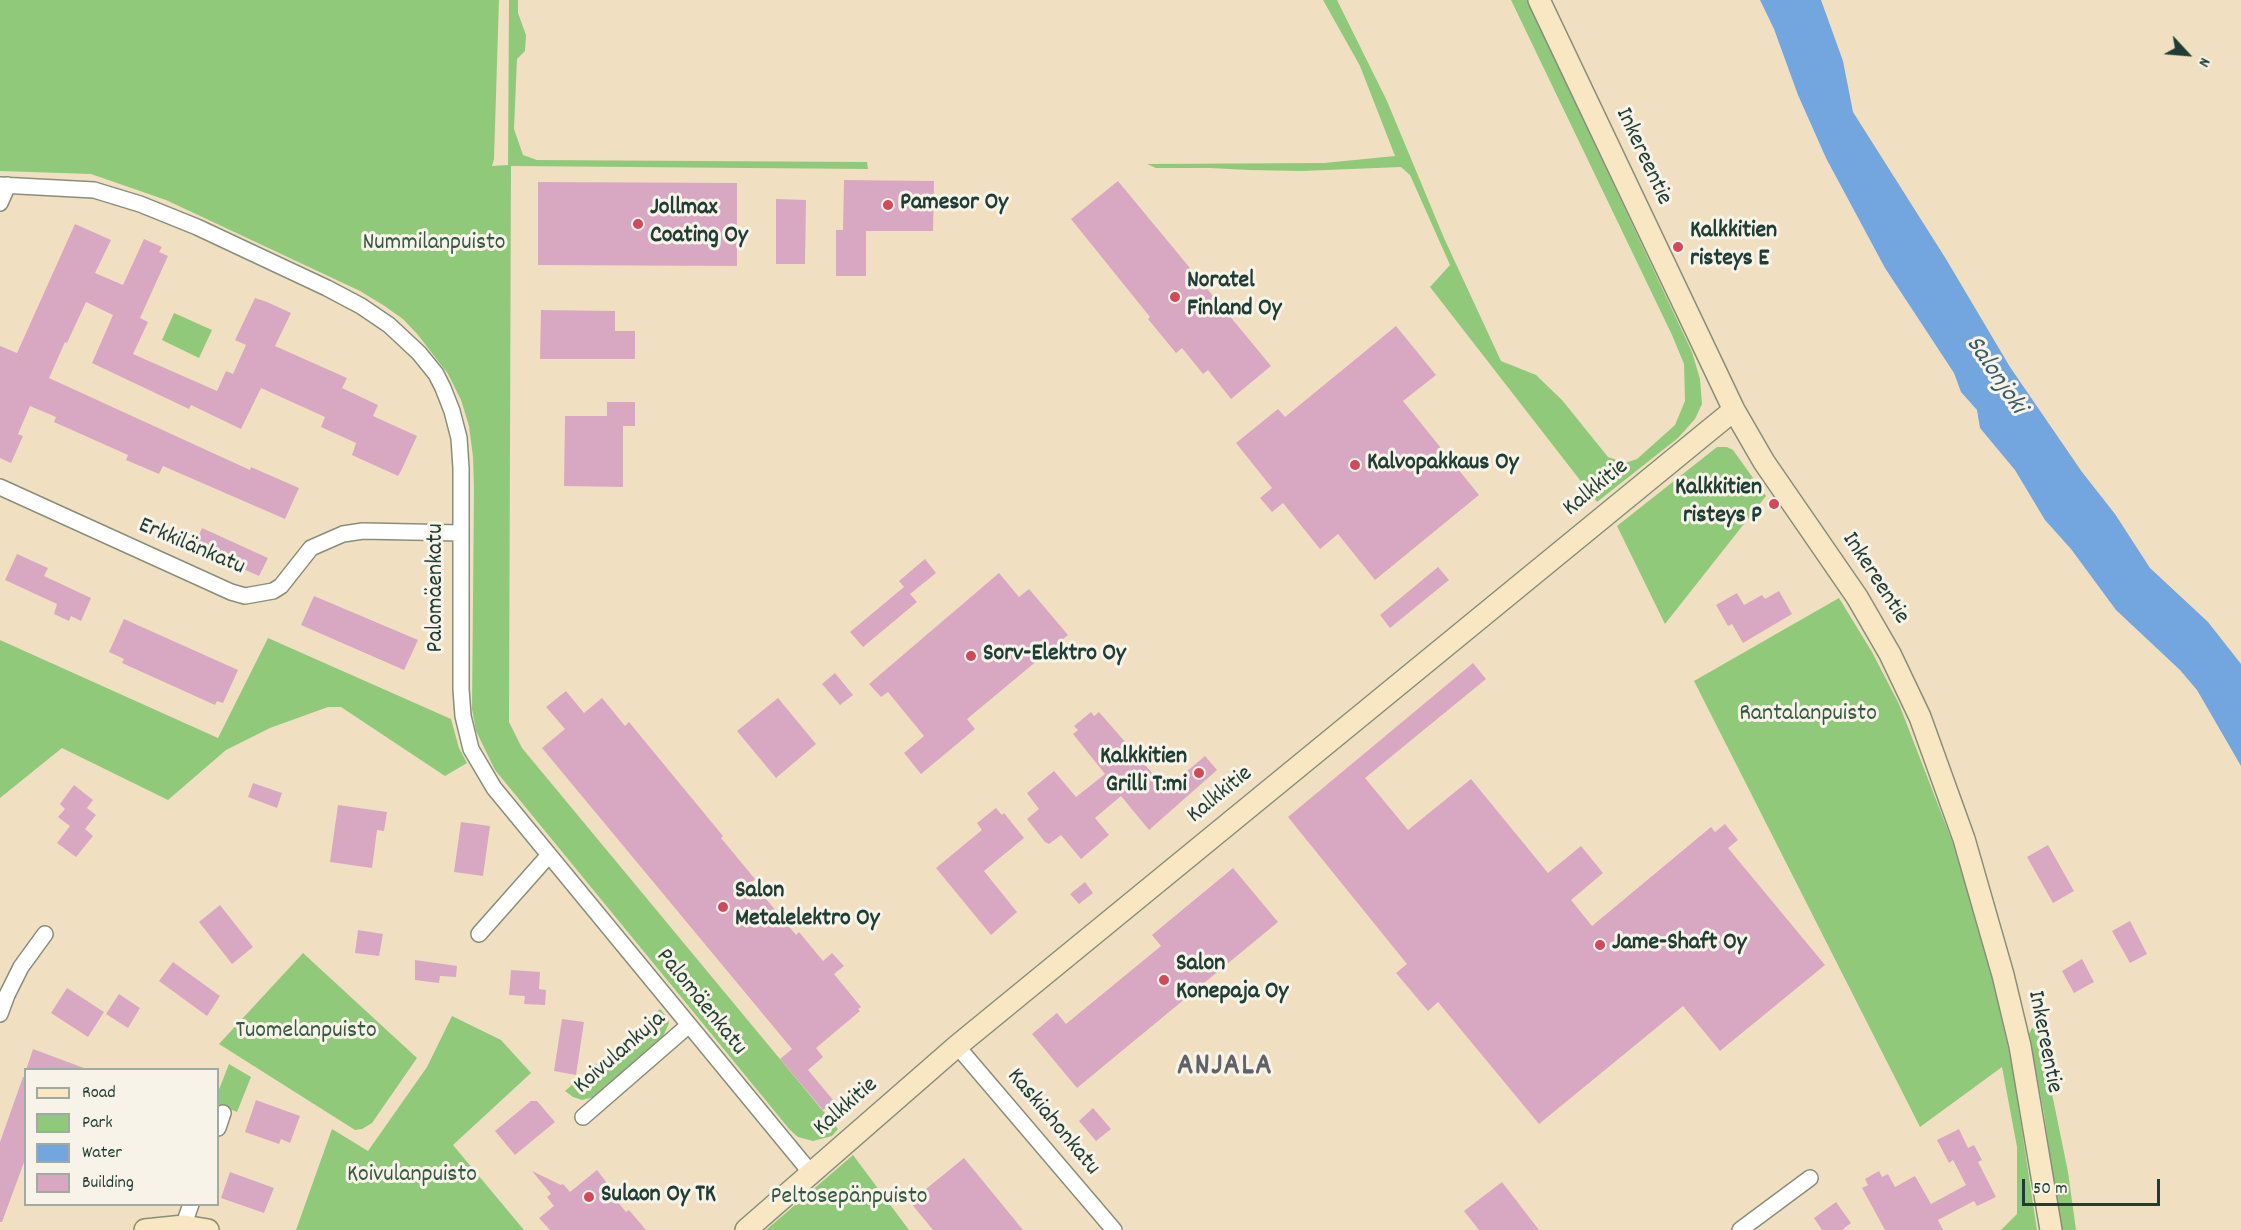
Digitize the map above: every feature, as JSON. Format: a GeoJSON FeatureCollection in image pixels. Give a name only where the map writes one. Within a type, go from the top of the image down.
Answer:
{"type":"FeatureCollection","features":[{"type":"Feature","properties":{"kind":"street","name":"Inkereentie"},"geometry":{"type":"LineString","coordinates":[[1539,0],[1734,410],[1764,462],[1857,597],[1890,654],[1920,717],[1964,839],[2003,975],[2020,1046],[2051,1230]]}},
{"type":"Feature","properties":{"kind":"street"},"geometry":{"type":"LineString","coordinates":[[0,203],[4,185]]}},
{"type":"Feature","properties":{"kind":"street","name":"Palomäenkatu"},"geometry":{"type":"LineString","coordinates":[[4,185],[94,190],[132,201],[196,227],[361,306],[389,325],[419,353],[436,374],[452,411],[459,438],[460,689],[467,737],[478,763],[494,788],[811,1173]]}},
{"type":"Feature","properties":{"kind":"street","name":"Kalkkitie"},"geometry":{"type":"LineString","coordinates":[[746,1230],[957,1046],[1734,410]]}},
{"type":"Feature","properties":{"kind":"street","name":"Erkkilänkatu"},"geometry":{"type":"LineString","coordinates":[[0,487],[231,592],[245,596],[273,591],[281,586],[311,548],[343,534],[363,531],[461,533]]}},
{"type":"Feature","properties":{"kind":"street"},"geometry":{"type":"LineString","coordinates":[[479,934],[549,855]]}},
{"type":"Feature","properties":{"kind":"street"},"geometry":{"type":"LineString","coordinates":[[0,1014],[21,967],[45,934]]}},
{"type":"Feature","properties":{"kind":"street","name":"Koivulankuja"},"geometry":{"type":"LineString","coordinates":[[583,1117],[689,1025]]}},
{"type":"Feature","properties":{"kind":"street","name":"Kaskiahonkatu"},"geometry":{"type":"LineString","coordinates":[[957,1046],[1114,1230]]}},
{"type":"Feature","properties":{"kind":"street"},"geometry":{"type":"LineString","coordinates":[[1740,1230],[1810,1178]]}},
{"type":"Feature","properties":{"kind":"street"},"geometry":{"type":"LineString","coordinates":[[183,1228],[190,1206]]}},
{"type":"Feature","properties":{"kind":"street"},"geometry":{"type":"LineString","coordinates":[[145,1230],[183,1228],[208,1230]]}},
{"type":"Feature","properties":{"kind":"green space","name":"Nummilanpuisto"},"geometry":{"type":"Polygon","coordinates":[[[0,0],[499,0],[492,166],[508,165],[509,0],[518,0],[518,13],[526,35],[525,51],[517,59],[514,129],[523,155],[537,160],[867,162],[868,169],[511,166],[509,722],[522,748],[838,1129],[832,1136],[813,1141],[798,1137],[790,1130],[495,770],[476,731],[472,709],[473,457],[469,426],[461,400],[448,374],[403,319],[383,305],[360,291],[166,200],[91,174],[0,171],[0,0]]]}},
{"type":"Feature","properties":{"kind":"green space"},"geometry":{"type":"Polygon","coordinates":[[[1323,0],[1337,0],[1387,101],[1444,238],[1501,361],[1536,375],[1562,400],[1608,457],[1625,463],[1637,459],[1675,425],[1685,401],[1684,364],[1511,0],[1527,0],[1692,352],[1700,379],[1702,404],[1695,419],[1678,438],[1597,502],[1430,287],[1450,265],[1410,175],[1401,167],[1302,171],[1156,168],[1147,164],[1324,163],[1395,156],[1360,66],[1323,0]]]}},
{"type":"Feature","properties":{"kind":"green space"},"geometry":{"type":"Polygon","coordinates":[[[174,313],[212,330],[199,358],[162,340],[174,313]]]}},
{"type":"Feature","properties":{"kind":"green space"},"geometry":{"type":"Polygon","coordinates":[[[1717,447],[1727,447],[1733,450],[1766,496],[1665,624],[1617,526],[1717,447]]]}},
{"type":"Feature","properties":{"kind":"green space","name":"Rantalanpuisto"},"geometry":{"type":"Polygon","coordinates":[[[1839,598],[1872,652],[1899,704],[1954,846],[1989,965],[2012,1064],[2037,1230],[2001,1230],[2017,1214],[2017,1147],[2002,1067],[1920,1127],[1694,681],[1839,598]]]}},
{"type":"Feature","properties":{"kind":"green space"},"geometry":{"type":"Polygon","coordinates":[[[268,638],[451,719],[459,748],[467,763],[445,776],[341,707],[328,707],[270,728],[226,750],[168,800],[62,748],[0,798],[0,640],[218,738],[268,638]]]}},
{"type":"Feature","properties":{"kind":"green space","name":"Tuomelanpuisto"},"geometry":{"type":"Polygon","coordinates":[[[303,953],[417,1058],[372,1123],[362,1129],[355,1130],[219,1044],[303,953]]]}},
{"type":"Feature","properties":{"kind":"green space"},"geometry":{"type":"Polygon","coordinates":[[[660,1009],[669,1023],[661,1041],[595,1097],[582,1100],[565,1091],[660,1009]]]}},
{"type":"Feature","properties":{"kind":"green space","name":"Koivulanpuisto"},"geometry":{"type":"Polygon","coordinates":[[[452,1016],[501,1040],[531,1073],[453,1145],[524,1230],[296,1230],[332,1129],[368,1151],[427,1067],[452,1016]]]}},
{"type":"Feature","properties":{"kind":"green space"},"geometry":{"type":"Polygon","coordinates":[[[2032,1028],[2038,1031],[2049,1079],[2068,1172],[2076,1230],[2061,1230],[2044,1114],[2029,1034],[2032,1028]]]}},
{"type":"Feature","properties":{"kind":"green space","name":"Tuomelanpuisto"},"geometry":{"type":"Polygon","coordinates":[[[229,1064],[251,1077],[237,1112],[219,1104],[219,1089],[229,1064]]]}},
{"type":"Feature","properties":{"kind":"green space","name":"Peltosepänpuisto"},"geometry":{"type":"Polygon","coordinates":[[[853,1155],[909,1230],[766,1230],[853,1155]]]}},
{"type":"Feature","properties":{"kind":"water","name":"Salonjoki"},"geometry":{"type":"Polygon","coordinates":[[[1760,0],[1821,0],[1843,61],[1853,112],[1946,259],[2010,367],[2082,472],[2115,514],[2150,568],[2208,622],[2241,664],[2241,766],[2197,690],[2180,670],[2116,610],[2071,549],[2045,520],[2015,470],[1980,428],[1977,410],[1961,392],[1954,373],[1885,268],[1826,158],[1760,0]]]}},
{"type":"Feature","properties":{"kind":"building","name":"Pamesor Oy"},"geometry":{"type":"Polygon","coordinates":[[[844,180],[934,181],[933,231],[866,231],[866,276],[836,276],[836,230],[843,230],[844,180]]]}},
{"type":"Feature","properties":{"kind":"building","name":"Noratel Finland Oy"},"geometry":{"type":"Polygon","coordinates":[[[1118,181],[1271,366],[1231,399],[1208,370],[1203,374],[1182,348],[1176,353],[1071,219],[1118,181]]]}},
{"type":"Feature","properties":{"kind":"building","name":"Jollmax Coating Oy"},"geometry":{"type":"Polygon","coordinates":[[[538,182],[737,183],[737,266],[538,265],[538,182]]]}},
{"type":"Feature","properties":{"kind":"building"},"geometry":{"type":"Polygon","coordinates":[[[776,199],[806,200],[805,264],[776,264],[776,199]]]}},
{"type":"Feature","properties":{"kind":"building"},"geometry":{"type":"Polygon","coordinates":[[[75,224],[111,240],[95,273],[123,285],[144,239],[162,247],[159,252],[168,256],[140,318],[148,322],[133,354],[217,391],[226,371],[233,374],[246,345],[235,340],[255,298],[291,313],[275,346],[347,378],[342,388],[378,405],[373,416],[417,436],[398,476],[352,455],[356,443],[321,427],[325,417],[261,388],[241,429],[191,405],[189,409],[92,363],[113,315],[86,302],[49,378],[250,470],[251,467],[299,488],[285,519],[163,466],[159,474],[126,460],[128,455],[54,422],[56,417],[30,406],[18,434],[23,436],[11,463],[0,458],[0,346],[17,353],[75,224]]]}},
{"type":"Feature","properties":{"kind":"building"},"geometry":{"type":"Polygon","coordinates":[[[541,310],[615,311],[615,331],[635,331],[635,359],[540,359],[541,310]]]}},
{"type":"Feature","properties":{"kind":"building","name":"Kalvopakkaus Oy"},"geometry":{"type":"Polygon","coordinates":[[[1396,326],[1436,375],[1403,401],[1479,495],[1375,580],[1338,534],[1320,549],[1283,503],[1272,512],[1260,498],[1272,488],[1236,443],[1278,409],[1285,417],[1396,326]]]}},
{"type":"Feature","properties":{"kind":"building"},"geometry":{"type":"Polygon","coordinates":[[[607,402],[635,402],[635,426],[623,426],[623,487],[564,486],[565,416],[607,416],[607,402]]]}},
{"type":"Feature","properties":{"kind":"building"},"geometry":{"type":"Polygon","coordinates":[[[202,528],[268,558],[259,576],[194,547],[202,528]]]}},
{"type":"Feature","properties":{"kind":"building"},"geometry":{"type":"Polygon","coordinates":[[[17,554],[48,568],[44,576],[91,598],[81,621],[71,616],[69,621],[54,614],[57,604],[5,580],[17,554]]]}},
{"type":"Feature","properties":{"kind":"building"},"geometry":{"type":"Polygon","coordinates":[[[925,559],[936,573],[910,594],[899,581],[925,559]]]}},
{"type":"Feature","properties":{"kind":"building"},"geometry":{"type":"Polygon","coordinates":[[[1438,567],[1449,580],[1390,628],[1380,615],[1438,567]]]}},
{"type":"Feature","properties":{"kind":"building","name":"Sorv-Elektro Oy"},"geometry":{"type":"Polygon","coordinates":[[[999,573],[1019,597],[1029,589],[1068,635],[967,719],[975,729],[921,774],[904,753],[924,736],[888,692],[881,697],[869,684],[999,573]]]}},
{"type":"Feature","properties":{"kind":"building"},"geometry":{"type":"Polygon","coordinates":[[[904,587],[917,602],[863,647],[850,632],[904,587]]]}},
{"type":"Feature","properties":{"kind":"building"},"geometry":{"type":"Polygon","coordinates":[[[1779,591],[1792,614],[1743,643],[1732,624],[1728,626],[1716,605],[1737,593],[1744,605],[1762,595],[1765,599],[1779,591]]]}},
{"type":"Feature","properties":{"kind":"building"},"geometry":{"type":"Polygon","coordinates":[[[314,596],[418,640],[404,670],[301,625],[314,596]]]}},
{"type":"Feature","properties":{"kind":"building"},"geometry":{"type":"Polygon","coordinates":[[[124,619],[238,670],[223,703],[217,701],[215,705],[122,663],[124,659],[109,652],[124,619]]]}},
{"type":"Feature","properties":{"kind":"building","name":"Jame-Shaft Oy"},"geometry":{"type":"Polygon","coordinates":[[[1473,663],[1486,679],[1365,778],[1408,830],[1471,779],[1548,873],[1581,846],[1603,873],[1571,900],[1592,926],[1711,827],[1715,832],[1725,824],[1738,840],[1728,848],[1825,965],[1720,1051],[1683,1006],[1539,1124],[1438,1002],[1428,1011],[1396,973],[1407,964],[1288,817],[1473,663]]]}},
{"type":"Feature","properties":{"kind":"building"},"geometry":{"type":"Polygon","coordinates":[[[835,673],[853,695],[840,705],[822,684],[835,673]]]}},
{"type":"Feature","properties":{"kind":"building","name":"Salon Metalelektro Oy"},"geometry":{"type":"Polygon","coordinates":[[[566,691],[584,713],[602,698],[625,726],[629,722],[723,836],[721,838],[755,879],[752,882],[796,935],[799,932],[823,961],[832,953],[844,966],[834,974],[861,1007],[858,1009],[860,1011],[816,1048],[823,1057],[808,1070],[834,1101],[823,1110],[780,1059],[792,1049],[542,748],[565,729],[546,707],[566,691]]]}},
{"type":"Feature","properties":{"kind":"building"},"geometry":{"type":"Polygon","coordinates":[[[778,698],[816,744],[776,778],[737,731],[778,698]]]}},
{"type":"Feature","properties":{"kind":"building"},"geometry":{"type":"Polygon","coordinates":[[[1091,712],[1094,716],[1099,712],[1166,789],[1205,756],[1217,770],[1149,830],[1121,796],[1095,818],[1109,835],[1081,859],[1061,835],[1049,844],[1045,842],[1027,819],[1039,809],[1027,793],[1054,771],[1076,797],[1105,774],[1073,734],[1078,730],[1074,726],[1091,712]]]}},
{"type":"Feature","properties":{"kind":"building"},"geometry":{"type":"Polygon","coordinates":[[[253,783],[282,793],[277,808],[248,797],[253,783]]]}},
{"type":"Feature","properties":{"kind":"building"},"geometry":{"type":"Polygon","coordinates":[[[74,785],[93,800],[87,808],[96,815],[85,829],[93,836],[76,857],[57,843],[70,826],[58,817],[65,809],[60,804],[74,785]]]}},
{"type":"Feature","properties":{"kind":"building"},"geometry":{"type":"Polygon","coordinates":[[[338,805],[387,812],[384,831],[377,830],[372,868],[330,862],[338,805]]]}},
{"type":"Feature","properties":{"kind":"building"},"geometry":{"type":"Polygon","coordinates":[[[996,808],[1002,815],[1004,813],[1024,838],[984,871],[1017,912],[991,935],[936,868],[982,830],[977,823],[996,808]]]}},
{"type":"Feature","properties":{"kind":"building"},"geometry":{"type":"Polygon","coordinates":[[[461,822],[490,826],[483,876],[454,872],[461,822]]]}},
{"type":"Feature","properties":{"kind":"building"},"geometry":{"type":"Polygon","coordinates":[[[2048,845],[2074,891],[2053,903],[2027,857],[2048,845]]]}},
{"type":"Feature","properties":{"kind":"building","name":"Salon Konepaja Oy"},"geometry":{"type":"Polygon","coordinates":[[[1233,868],[1278,922],[1077,1088],[1032,1034],[1057,1013],[1066,1024],[1161,946],[1152,935],[1233,868]]]}},
{"type":"Feature","properties":{"kind":"building"},"geometry":{"type":"Polygon","coordinates":[[[1085,882],[1093,893],[1079,904],[1070,894],[1085,882]]]}},
{"type":"Feature","properties":{"kind":"building"},"geometry":{"type":"Polygon","coordinates":[[[220,905],[253,947],[232,964],[199,922],[220,905]]]}},
{"type":"Feature","properties":{"kind":"building"},"geometry":{"type":"Polygon","coordinates":[[[2130,921],[2147,954],[2130,963],[2112,931],[2130,921]]]}},
{"type":"Feature","properties":{"kind":"building"},"geometry":{"type":"Polygon","coordinates":[[[358,930],[383,934],[379,956],[355,953],[358,930]]]}},
{"type":"Feature","properties":{"kind":"building"},"geometry":{"type":"Polygon","coordinates":[[[2082,959],[2094,982],[2074,993],[2062,971],[2082,959]]]}},
{"type":"Feature","properties":{"kind":"building"},"geometry":{"type":"Polygon","coordinates":[[[415,960],[457,966],[456,977],[440,976],[439,983],[415,980],[415,960]]]}},
{"type":"Feature","properties":{"kind":"building"},"geometry":{"type":"Polygon","coordinates":[[[173,962],[220,996],[207,1016],[159,981],[173,962]]]}},
{"type":"Feature","properties":{"kind":"building"},"geometry":{"type":"Polygon","coordinates":[[[511,970],[540,972],[539,989],[546,990],[545,1005],[524,1004],[525,996],[509,995],[511,970]]]}},
{"type":"Feature","properties":{"kind":"building"},"geometry":{"type":"Polygon","coordinates":[[[67,988],[104,1012],[88,1037],[51,1013],[67,988]]]}},
{"type":"Feature","properties":{"kind":"building"},"geometry":{"type":"Polygon","coordinates":[[[119,994],[140,1008],[128,1028],[106,1014],[119,994]]]}},
{"type":"Feature","properties":{"kind":"building"},"geometry":{"type":"Polygon","coordinates":[[[562,1019],[584,1022],[576,1075],[554,1071],[562,1019]]]}},
{"type":"Feature","properties":{"kind":"building"},"geometry":{"type":"Polygon","coordinates":[[[33,1049],[84,1068],[27,1068],[33,1049]]]}},
{"type":"Feature","properties":{"kind":"building"},"geometry":{"type":"Polygon","coordinates":[[[24,1077],[24,1162],[2,1222],[0,1222],[0,1142],[24,1077]]]}},
{"type":"Feature","properties":{"kind":"building"},"geometry":{"type":"Polygon","coordinates":[[[256,1100],[300,1116],[290,1143],[281,1139],[279,1144],[245,1132],[256,1100]]]}},
{"type":"Feature","properties":{"kind":"building"},"geometry":{"type":"Polygon","coordinates":[[[531,1101],[537,1101],[555,1122],[515,1155],[495,1131],[531,1101]]]}},
{"type":"Feature","properties":{"kind":"building"},"geometry":{"type":"Polygon","coordinates":[[[1093,1108],[1111,1129],[1096,1141],[1079,1121],[1093,1108]]]}},
{"type":"Feature","properties":{"kind":"building"},"geometry":{"type":"Polygon","coordinates":[[[1959,1129],[1968,1148],[1974,1145],[1982,1160],[1978,1162],[1996,1197],[1977,1206],[1974,1201],[1938,1220],[1943,1230],[1885,1230],[1862,1188],[1868,1185],[1865,1179],[1879,1171],[1882,1177],[1888,1174],[1895,1187],[1915,1176],[1931,1204],[1966,1185],[1953,1160],[1949,1163],[1937,1140],[1959,1129]]]}},
{"type":"Feature","properties":{"kind":"building"},"geometry":{"type":"Polygon","coordinates":[[[964,1158],[1023,1230],[933,1230],[910,1202],[964,1158]]]}},
{"type":"Feature","properties":{"kind":"building","name":"Sulaon Oy TK"},"geometry":{"type":"Polygon","coordinates":[[[597,1170],[607,1183],[604,1185],[626,1212],[629,1210],[646,1230],[550,1230],[539,1218],[554,1206],[547,1197],[551,1194],[532,1171],[563,1184],[570,1192],[597,1170]]]}},
{"type":"Feature","properties":{"kind":"building"},"geometry":{"type":"Polygon","coordinates":[[[230,1172],[274,1188],[264,1213],[221,1198],[230,1172]]]}},
{"type":"Feature","properties":{"kind":"building"},"geometry":{"type":"Polygon","coordinates":[[[1502,1182],[1539,1230],[1479,1230],[1464,1211],[1502,1182]]]}},
{"type":"Feature","properties":{"kind":"building"},"geometry":{"type":"Polygon","coordinates":[[[1836,1202],[1851,1223],[1842,1230],[1822,1230],[1814,1218],[1836,1202]]]}},
{"type":"Feature","properties":{"kind":"place","name":"Pamesor Oy"},"geometry":{"type":"Point","coordinates":[888,205]}},
{"type":"Feature","properties":{"kind":"place","name":"Jollmax Coating Oy"},"geometry":{"type":"Point","coordinates":[638,224]}},
{"type":"Feature","properties":{"kind":"place","name":"Kalkkitien risteys E"},"geometry":{"type":"Point","coordinates":[1678,247]}},
{"type":"Feature","properties":{"kind":"place","name":"Noratel Finland Oy"},"geometry":{"type":"Point","coordinates":[1175,297]}},
{"type":"Feature","properties":{"kind":"place","name":"Kalvopakkaus Oy"},"geometry":{"type":"Point","coordinates":[1355,465]}},
{"type":"Feature","properties":{"kind":"place","name":"Kalkkitien risteys P"},"geometry":{"type":"Point","coordinates":[1774,504]}},
{"type":"Feature","properties":{"kind":"place","name":"Sorv-Elektro Oy"},"geometry":{"type":"Point","coordinates":[971,656]}},
{"type":"Feature","properties":{"kind":"place","name":"Kalkkitien Grilli T:mi"},"geometry":{"type":"Point","coordinates":[1199,773]}},
{"type":"Feature","properties":{"kind":"place","name":"Salon Metalelektro Oy"},"geometry":{"type":"Point","coordinates":[723,907]}},
{"type":"Feature","properties":{"kind":"place","name":"Jame-Shaft Oy"},"geometry":{"type":"Point","coordinates":[1600,945]}},
{"type":"Feature","properties":{"kind":"place","name":"Salon Konepaja Oy"},"geometry":{"type":"Point","coordinates":[1164,980]}},
{"type":"Feature","properties":{"kind":"place","name":"Sulaon Oy TK"},"geometry":{"type":"Point","coordinates":[589,1197]}},
{"type":"Feature","properties":{"kind":"district","name":"ANJALA"},"geometry":{"type":"Point","coordinates":[1225,1069]}}]}
